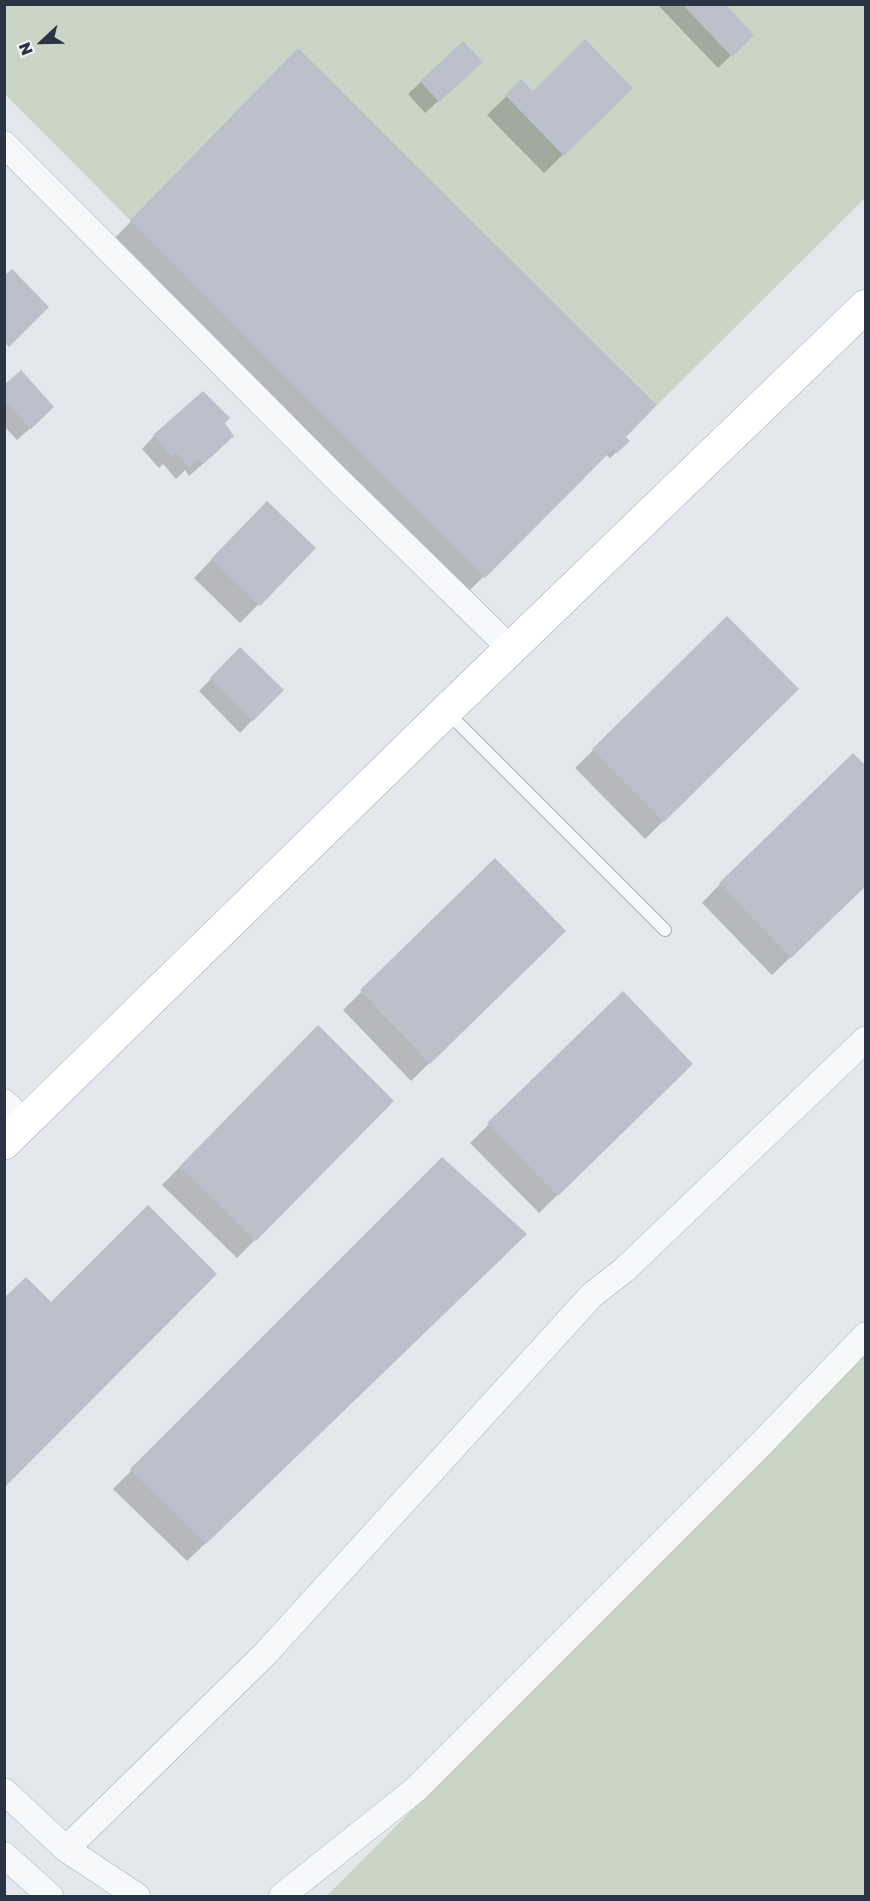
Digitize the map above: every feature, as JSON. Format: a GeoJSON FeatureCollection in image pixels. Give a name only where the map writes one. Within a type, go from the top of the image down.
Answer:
{"type":"FeatureCollection","features":[{"type":"Feature","properties":{"kind":"main road"},"geometry":{"type":"LineString","coordinates":[[11,1123],[511,649],[866,306]]}},
{"type":"Feature","properties":{"kind":"street"},"geometry":{"type":"LineString","coordinates":[[4,144],[336,478],[511,649]]}},
{"type":"Feature","properties":{"kind":"street"},"geometry":{"type":"LineString","coordinates":[[66,1849],[265,1654],[592,1295],[624,1270],[866,1040]]}},
{"type":"Feature","properties":{"kind":"street"},"geometry":{"type":"LineString","coordinates":[[282,1896],[415,1790],[761,1444],[866,1335]]}},
{"type":"Feature","properties":{"kind":"street"},"geometry":{"type":"LineString","coordinates":[[4,1791],[66,1849],[137,1896]]}},
{"type":"Feature","properties":{"kind":"street"},"geometry":{"type":"LineString","coordinates":[[4,1855],[50,1896]]}},
{"type":"Feature","properties":{"kind":"lane"},"geometry":{"type":"LineString","coordinates":[[446,711],[665,930]]}},
{"type":"Feature","properties":{"kind":"green space"},"geometry":{"type":"Polygon","coordinates":[[[4,5],[865,5],[865,198],[657,405],[298,49],[130,220],[5,94],[4,5]]]}},
{"type":"Feature","properties":{"kind":"green space"},"geometry":{"type":"Polygon","coordinates":[[[865,1352],[865,1896],[327,1896],[865,1352]]]}},
{"type":"Feature","properties":{"kind":"building"},"geometry":{"type":"Polygon","coordinates":[[[682,4],[725,4],[754,35],[732,57],[682,4]]]}},
{"type":"Feature","properties":{"kind":"building"},"geometry":{"type":"Polygon","coordinates":[[[585,39],[633,88],[564,156],[505,95],[521,79],[533,91],[585,39]]]}},
{"type":"Feature","properties":{"kind":"building"},"geometry":{"type":"Polygon","coordinates":[[[463,41],[483,62],[439,102],[420,81],[463,41]]]}},
{"type":"Feature","properties":{"kind":"building"},"geometry":{"type":"Polygon","coordinates":[[[298,48],[657,405],[626,437],[630,441],[617,453],[613,449],[485,578],[130,220],[298,48]]]}},
{"type":"Feature","properties":{"kind":"building"},"geometry":{"type":"Polygon","coordinates":[[[12,269],[49,307],[9,347],[4,342],[4,276],[12,269]]]}},
{"type":"Feature","properties":{"kind":"building"},"geometry":{"type":"Polygon","coordinates":[[[21,370],[54,407],[31,429],[4,400],[4,385],[21,370]]]}},
{"type":"Feature","properties":{"kind":"building"},"geometry":{"type":"Polygon","coordinates":[[[203,391],[230,418],[225,423],[234,436],[203,464],[198,459],[189,467],[176,453],[172,457],[153,435],[203,391]]]}},
{"type":"Feature","properties":{"kind":"building"},"geometry":{"type":"Polygon","coordinates":[[[267,501],[316,548],[260,606],[211,559],[267,501]]]}},
{"type":"Feature","properties":{"kind":"building"},"geometry":{"type":"Polygon","coordinates":[[[727,616],[799,689],[664,822],[592,749],[727,616]]]}},
{"type":"Feature","properties":{"kind":"building"},"geometry":{"type":"Polygon","coordinates":[[[240,647],[284,690],[253,721],[210,678],[240,647]]]}},
{"type":"Feature","properties":{"kind":"building"},"geometry":{"type":"Polygon","coordinates":[[[853,753],[866,766],[866,886],[791,958],[719,883],[853,753]]]}},
{"type":"Feature","properties":{"kind":"building"},"geometry":{"type":"Polygon","coordinates":[[[495,858],[566,931],[430,1064],[360,990],[495,858]]]}},
{"type":"Feature","properties":{"kind":"building"},"geometry":{"type":"Polygon","coordinates":[[[623,991],[693,1064],[558,1196],[487,1123],[623,991]]]}},
{"type":"Feature","properties":{"kind":"building"},"geometry":{"type":"Polygon","coordinates":[[[318,1025],[394,1101],[256,1241],[180,1166],[318,1025]]]}},
{"type":"Feature","properties":{"kind":"building"},"geometry":{"type":"Polygon","coordinates":[[[442,1157],[527,1234],[206,1544],[130,1469],[442,1157]]]}},
{"type":"Feature","properties":{"kind":"building"},"geometry":{"type":"Polygon","coordinates":[[[148,1205],[217,1274],[4,1488],[4,1298],[26,1277],[51,1302],[148,1205]]]}}]}
